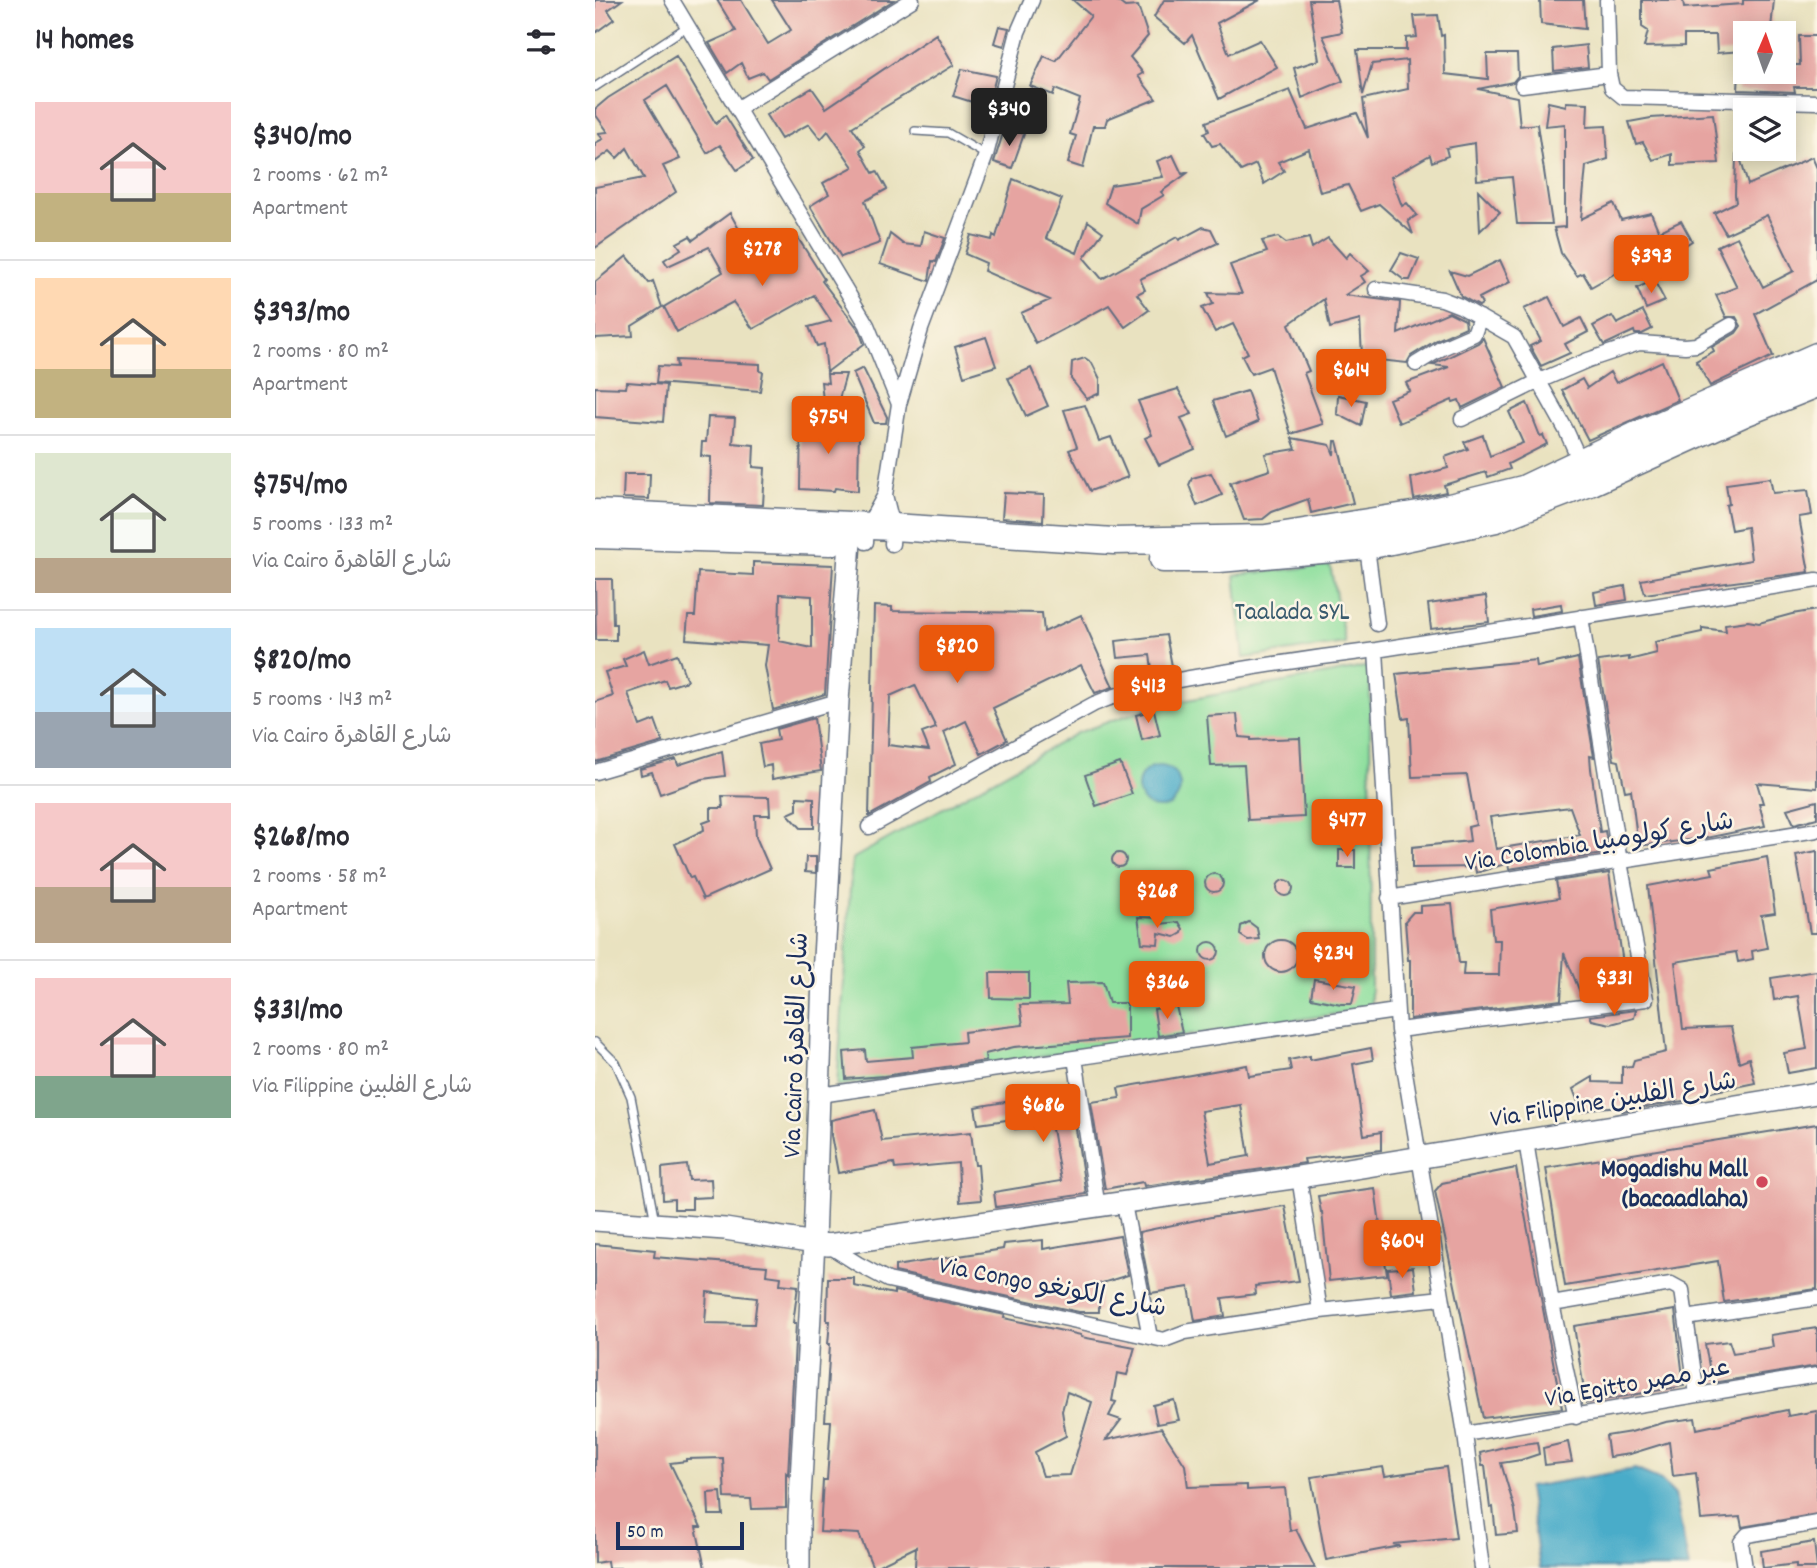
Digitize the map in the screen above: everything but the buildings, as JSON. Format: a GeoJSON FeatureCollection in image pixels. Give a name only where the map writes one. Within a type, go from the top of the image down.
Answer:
{"type":"FeatureCollection","features":[{"type":"Feature","properties":{"kind":"highway"},"geometry":{"type":"LineString","coordinates":[[595,513],[1219,559],[1366,535],[1496,519],[1817,356]]}},
{"type":"Feature","properties":{"kind":"highway"},"geometry":{"type":"LineString","coordinates":[[1586,471],[1817,384]]}},
{"type":"Feature","properties":{"kind":"highway"},"geometry":{"type":"LineString","coordinates":[[595,535],[870,535]]}},
{"type":"Feature","properties":{"kind":"main road","name":"Via Cairo شارع القاهرة"},"geometry":{"type":"LineString","coordinates":[[799,1568],[821,1244],[820,1095],[823,977],[838,701],[870,535]]}},
{"type":"Feature","properties":{"kind":"main road","name":"Via Filippine شارع الفلبين"},"geometry":{"type":"LineString","coordinates":[[1419,1158],[1817,1093]]}},
{"type":"Feature","properties":{"kind":"main road","name":"Via Congo شارع الكونغو"},"geometry":{"type":"LineString","coordinates":[[821,1244],[1098,1208],[1419,1158]]}},
{"type":"Feature","properties":{"kind":"main road"},"geometry":{"type":"LineString","coordinates":[[595,1220],[725,1229],[821,1244]]}},
{"type":"Feature","properties":{"kind":"street"},"geometry":{"type":"LineString","coordinates":[[672,0],[867,325],[899,404]]}},
{"type":"Feature","properties":{"kind":"street"},"geometry":{"type":"LineString","coordinates":[[737,109],[912,0]]}},
{"type":"Feature","properties":{"kind":"street","name":"Via Cairo شارع القاهرة"},"geometry":{"type":"LineString","coordinates":[[870,535],[885,495],[899,404],[921,329],[986,155],[1019,32],[1032,0]]}},
{"type":"Feature","properties":{"kind":"street"},"geometry":{"type":"LineString","coordinates":[[1607,0],[1609,74],[1612,88],[1623,97],[1817,102]]}},
{"type":"Feature","properties":{"kind":"street"},"geometry":{"type":"LineString","coordinates":[[1522,85],[1609,74]]}},
{"type":"Feature","properties":{"kind":"street"},"geometry":{"type":"LineString","coordinates":[[1376,289],[1442,299],[1514,337],[1586,471]]}},
{"type":"Feature","properties":{"kind":"street"},"geometry":{"type":"LineString","coordinates":[[1416,364],[1442,348],[1474,334],[1480,317]]}},
{"type":"Feature","properties":{"kind":"street"},"geometry":{"type":"LineString","coordinates":[[1462,419],[1539,381],[1640,342],[1696,345],[1731,324]]}},
{"type":"Feature","properties":{"kind":"street","name":"Via Cairo شارع القاهرة"},"geometry":{"type":"LineString","coordinates":[[870,535],[885,495]]}},
{"type":"Feature","properties":{"kind":"street"},"geometry":{"type":"LineString","coordinates":[[1366,535],[1377,624]]}},
{"type":"Feature","properties":{"kind":"street"},"geometry":{"type":"LineString","coordinates":[[869,827],[1094,704],[1126,691],[1314,657],[1376,650],[1817,580]]}},
{"type":"Feature","properties":{"kind":"street"},"geometry":{"type":"LineString","coordinates":[[1398,1030],[1646,999],[1620,862],[1581,617]]}},
{"type":"Feature","properties":{"kind":"street"},"geometry":{"type":"LineString","coordinates":[[1376,650],[1388,898],[1398,1030],[1465,1434],[1482,1568]]}},
{"type":"Feature","properties":{"kind":"street"},"geometry":{"type":"LineString","coordinates":[[595,772],[838,701]]}},
{"type":"Feature","properties":{"kind":"street","name":"Via Colombia شارع كولومبيا"},"geometry":{"type":"LineString","coordinates":[[1388,898],[1817,830]]}},
{"type":"Feature","properties":{"kind":"street"},"geometry":{"type":"LineString","coordinates":[[820,1095],[1396,1011]]}},
{"type":"Feature","properties":{"kind":"street"},"geometry":{"type":"LineString","coordinates":[[1075,1058],[1098,1208]]}},
{"type":"Feature","properties":{"kind":"street"},"geometry":{"type":"LineString","coordinates":[[1526,1141],[1552,1304],[1576,1417]]}},
{"type":"Feature","properties":{"kind":"street"},"geometry":{"type":"LineString","coordinates":[[1299,1177],[1320,1311]]}},
{"type":"Feature","properties":{"kind":"street"},"geometry":{"type":"LineString","coordinates":[[1123,1204],[1150,1337]]}},
{"type":"Feature","properties":{"kind":"street","name":"Via Congo شارع الكونغو"},"geometry":{"type":"LineString","coordinates":[[821,1244],[888,1280],[1164,1340],[1185,1332],[1320,1311],[1442,1298]]}},
{"type":"Feature","properties":{"kind":"street"},"geometry":{"type":"LineString","coordinates":[[1552,1304],[1671,1284],[1682,1290],[1697,1395]]}},
{"type":"Feature","properties":{"kind":"street"},"geometry":{"type":"LineString","coordinates":[[1686,1318],[1817,1298]]}},
{"type":"Feature","properties":{"kind":"street","name":"Via Egitto عبر مصر"},"geometry":{"type":"LineString","coordinates":[[1465,1434],[1817,1375]]}},
{"type":"Feature","properties":{"kind":"street"},"geometry":{"type":"LineString","coordinates":[[1745,1568],[1741,1542],[1747,1535],[1817,1522]]}},
{"type":"Feature","properties":{"kind":"lane"},"geometry":{"type":"LineString","coordinates":[[595,87],[688,26]]}},
{"type":"Feature","properties":{"kind":"lane"},"geometry":{"type":"LineString","coordinates":[[915,131],[947,134],[986,155]]}},
{"type":"Feature","properties":{"kind":"lane"},"geometry":{"type":"LineString","coordinates":[[595,1042],[615,1063],[631,1097],[655,1223]]}},
{"type":"Feature","properties":{"kind":"green space","name":"Taalada SYL"},"geometry":{"type":"Polygon","coordinates":[[[1330,565],[1345,643],[1244,658],[1235,575],[1330,565]]]}},
{"type":"Feature","properties":{"kind":"green space"},"geometry":{"type":"Polygon","coordinates":[[[1370,666],[1371,1009],[837,1086],[852,859],[1077,733],[1150,707],[1370,666]]]}},
{"type":"Feature","properties":{"kind":"water"},"geometry":{"type":"Polygon","coordinates":[[[1159,766],[1174,772],[1180,787],[1174,802],[1159,808],[1144,802],[1138,787],[1144,772],[1159,766]]]}},
{"type":"Feature","properties":{"kind":"water"},"geometry":{"type":"Polygon","coordinates":[[[1635,1469],[1661,1480],[1675,1495],[1689,1568],[1540,1568],[1528,1487],[1635,1469]]]}},
{"type":"Feature","properties":{"kind":"place","name":"Mogadishu Mall (bacaadlaha)"},"geometry":{"type":"Point","coordinates":[1762,1182]}}]}
